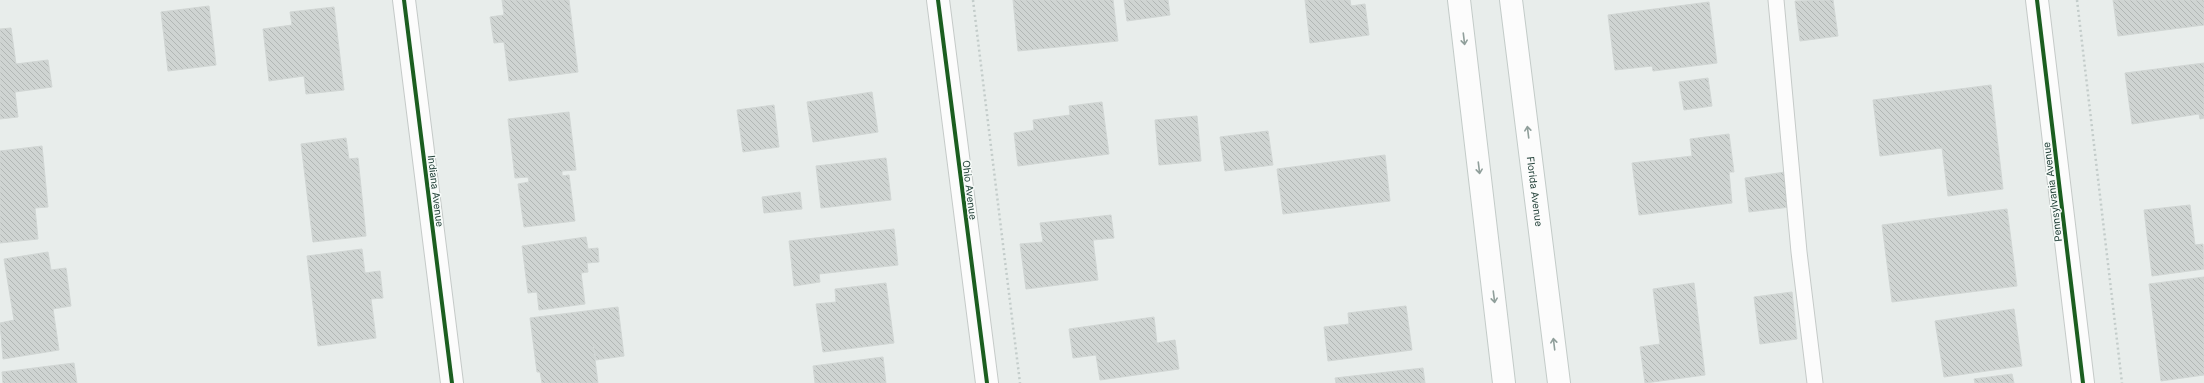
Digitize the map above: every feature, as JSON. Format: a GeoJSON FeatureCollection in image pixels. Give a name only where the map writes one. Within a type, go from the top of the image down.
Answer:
{"type":"FeatureCollection","features":[{"type":"Feature","properties":{"kind":"street","name":"Indiana Avenue"},"geometry":{"type":"LineString","coordinates":[[404,0],[452,383]]}},
{"type":"Feature","properties":{"kind":"street","name":"Ohio Avenue"},"geometry":{"type":"LineString","coordinates":[[938,0],[987,383]]}},
{"type":"Feature","properties":{"kind":"street"},"geometry":{"type":"LineString","coordinates":[[1459,0],[1504,383]]}},
{"type":"Feature","properties":{"kind":"street","name":"Florida Avenue"},"geometry":{"type":"LineString","coordinates":[[1511,0],[1559,383]]}},
{"type":"Feature","properties":{"kind":"street","name":"Pennsylvania Avenue"},"geometry":{"type":"LineString","coordinates":[[2037,0],[2083,383]]}},
{"type":"Feature","properties":{"kind":"lane"},"geometry":{"type":"LineString","coordinates":[[1776,0],[1799,252],[1815,383]]}},
{"type":"Feature","properties":{"kind":"path"},"geometry":{"type":"LineString","coordinates":[[973,0],[1020,383]]}},
{"type":"Feature","properties":{"kind":"path"},"geometry":{"type":"LineString","coordinates":[[2077,0],[2122,383]]}},
{"type":"Feature","properties":{"kind":"building"},"geometry":{"type":"Polygon","coordinates":[[[502,0],[569,0],[578,72],[509,81],[504,42],[494,43],[490,17],[504,15],[502,0]]]}},
{"type":"Feature","properties":{"kind":"building"},"geometry":{"type":"Polygon","coordinates":[[[1013,0],[1113,0],[1118,41],[1018,51],[1013,0]]]}},
{"type":"Feature","properties":{"kind":"building"},"geometry":{"type":"Polygon","coordinates":[[[1124,0],[1168,0],[1170,15],[1127,21],[1124,0]]]}},
{"type":"Feature","properties":{"kind":"building"},"geometry":{"type":"Polygon","coordinates":[[[1305,0],[1350,0],[1351,6],[1365,4],[1369,35],[1310,43],[1305,0]]]}},
{"type":"Feature","properties":{"kind":"building"},"geometry":{"type":"Polygon","coordinates":[[[1833,0],[1838,36],[1800,41],[1795,1],[1833,0]]]}},
{"type":"Feature","properties":{"kind":"building"},"geometry":{"type":"Polygon","coordinates":[[[2113,0],[2204,0],[2204,25],[2118,36],[2113,0]]]}},
{"type":"Feature","properties":{"kind":"building"},"geometry":{"type":"Polygon","coordinates":[[[1709,2],[1717,63],[1653,71],[1652,66],[1615,70],[1608,15],[1709,2]]]}},
{"type":"Feature","properties":{"kind":"building"},"geometry":{"type":"Polygon","coordinates":[[[209,6],[216,65],[168,71],[161,12],[209,6]]]}},
{"type":"Feature","properties":{"kind":"building"},"geometry":{"type":"Polygon","coordinates":[[[334,7],[344,90],[306,94],[304,76],[269,81],[263,29],[292,25],[290,12],[334,7]]]}},
{"type":"Feature","properties":{"kind":"building"},"geometry":{"type":"Polygon","coordinates":[[[11,28],[16,64],[48,60],[52,87],[15,92],[18,117],[0,119],[0,29],[11,28]]]}},
{"type":"Feature","properties":{"kind":"building"},"geometry":{"type":"Polygon","coordinates":[[[2204,63],[2204,118],[2200,119],[2199,114],[2132,124],[2125,73],[2204,63]]]}},
{"type":"Feature","properties":{"kind":"building"},"geometry":{"type":"Polygon","coordinates":[[[1708,78],[1712,106],[1684,110],[1679,82],[1708,78]]]}},
{"type":"Feature","properties":{"kind":"building"},"geometry":{"type":"Polygon","coordinates":[[[1991,85],[2003,189],[1948,196],[1942,148],[1880,156],[1873,100],[1991,85]]]}},
{"type":"Feature","properties":{"kind":"building"},"geometry":{"type":"Polygon","coordinates":[[[872,92],[878,132],[813,142],[807,102],[872,92]]]}},
{"type":"Feature","properties":{"kind":"building"},"geometry":{"type":"Polygon","coordinates":[[[1102,102],[1109,154],[1018,166],[1014,133],[1034,130],[1033,120],[1070,115],[1069,106],[1102,102]]]}},
{"type":"Feature","properties":{"kind":"building"},"geometry":{"type":"Polygon","coordinates":[[[774,105],[779,147],[743,152],[737,110],[774,105]]]}},
{"type":"Feature","properties":{"kind":"building"},"geometry":{"type":"Polygon","coordinates":[[[569,112],[576,170],[562,171],[562,176],[569,175],[575,221],[524,227],[518,184],[529,182],[528,177],[515,178],[508,119],[569,112]]]}},
{"type":"Feature","properties":{"kind":"building"},"geometry":{"type":"Polygon","coordinates":[[[1197,116],[1201,161],[1159,165],[1155,120],[1197,116]]]}},
{"type":"Feature","properties":{"kind":"building"},"geometry":{"type":"Polygon","coordinates":[[[1268,131],[1273,165],[1225,171],[1220,137],[1268,131]]]}},
{"type":"Feature","properties":{"kind":"building"},"geometry":{"type":"Polygon","coordinates":[[[1729,134],[1734,172],[1729,172],[1732,203],[1639,215],[1632,163],[1692,156],[1690,139],[1729,134]]]}},
{"type":"Feature","properties":{"kind":"building"},"geometry":{"type":"Polygon","coordinates":[[[346,138],[349,159],[358,158],[366,236],[313,242],[301,144],[346,138]]]}},
{"type":"Feature","properties":{"kind":"building"},"geometry":{"type":"Polygon","coordinates":[[[42,146],[48,207],[35,208],[38,239],[0,243],[0,151],[42,146]]]}},
{"type":"Feature","properties":{"kind":"building"},"geometry":{"type":"Polygon","coordinates":[[[1385,155],[1390,201],[1283,214],[1277,169],[1385,155]]]}},
{"type":"Feature","properties":{"kind":"building"},"geometry":{"type":"Polygon","coordinates":[[[886,158],[891,200],[821,208],[816,166],[886,158]]]}},
{"type":"Feature","properties":{"kind":"building"},"geometry":{"type":"Polygon","coordinates":[[[1785,172],[1790,207],[1749,212],[1745,178],[1785,172]]]}},
{"type":"Feature","properties":{"kind":"building"},"geometry":{"type":"Polygon","coordinates":[[[800,192],[802,209],[764,213],[762,197],[800,192]]]}},
{"type":"Feature","properties":{"kind":"building"},"geometry":{"type":"Polygon","coordinates":[[[2190,205],[2195,245],[2203,244],[2204,269],[2152,276],[2144,210],[2190,205]]]}},
{"type":"Feature","properties":{"kind":"building"},"geometry":{"type":"Polygon","coordinates":[[[2007,209],[2017,286],[1892,302],[1882,225],[2007,209]]]}},
{"type":"Feature","properties":{"kind":"building"},"geometry":{"type":"Polygon","coordinates":[[[1111,215],[1114,238],[1093,240],[1098,280],[1026,289],[1020,244],[1043,242],[1040,223],[1111,215]]]}},
{"type":"Feature","properties":{"kind":"building"},"geometry":{"type":"Polygon","coordinates":[[[894,229],[898,265],[819,274],[820,282],[794,286],[789,241],[894,229]]]}},
{"type":"Feature","properties":{"kind":"building"},"geometry":{"type":"Polygon","coordinates":[[[586,237],[588,249],[598,248],[599,262],[587,263],[588,272],[581,273],[585,304],[539,310],[537,292],[528,293],[522,246],[586,237]]]}},
{"type":"Feature","properties":{"kind":"building"},"geometry":{"type":"Polygon","coordinates":[[[362,249],[365,273],[380,271],[383,298],[371,299],[376,338],[318,346],[307,256],[362,249]]]}},
{"type":"Feature","properties":{"kind":"building"},"geometry":{"type":"Polygon","coordinates":[[[48,252],[51,270],[66,268],[71,306],[53,309],[59,350],[3,359],[0,323],[14,320],[4,259],[48,252]]]}},
{"type":"Feature","properties":{"kind":"building"},"geometry":{"type":"Polygon","coordinates":[[[2204,277],[2204,375],[2161,381],[2149,284],[2204,277]]]}},
{"type":"Feature","properties":{"kind":"building"},"geometry":{"type":"Polygon","coordinates":[[[886,283],[894,343],[823,352],[816,304],[836,302],[835,289],[886,283]]]}},
{"type":"Feature","properties":{"kind":"building"},"geometry":{"type":"Polygon","coordinates":[[[1694,283],[1705,375],[1645,383],[1640,347],[1660,344],[1653,289],[1694,283]]]}},
{"type":"Feature","properties":{"kind":"building"},"geometry":{"type":"Polygon","coordinates":[[[1792,292],[1797,339],[1760,344],[1754,297],[1792,292]]]}},
{"type":"Feature","properties":{"kind":"building"},"geometry":{"type":"Polygon","coordinates":[[[1406,306],[1412,350],[1328,361],[1324,327],[1349,324],[1348,313],[1406,306]]]}},
{"type":"Feature","properties":{"kind":"building"},"geometry":{"type":"Polygon","coordinates":[[[618,307],[624,356],[596,360],[593,344],[598,383],[542,383],[540,372],[537,372],[530,318],[618,307]]]}},
{"type":"Feature","properties":{"kind":"building"},"geometry":{"type":"Polygon","coordinates":[[[2014,309],[2022,366],[1944,377],[1935,321],[2014,309]]]}},
{"type":"Feature","properties":{"kind":"building"},"geometry":{"type":"Polygon","coordinates":[[[1154,317],[1157,343],[1175,340],[1179,369],[1100,380],[1096,355],[1073,358],[1069,329],[1154,317]]]}},
{"type":"Feature","properties":{"kind":"building"},"geometry":{"type":"Polygon","coordinates":[[[883,357],[886,383],[815,383],[813,366],[883,357]]]}},
{"type":"Feature","properties":{"kind":"building"},"geometry":{"type":"Polygon","coordinates":[[[74,363],[77,383],[3,383],[2,372],[74,363]]]}},
{"type":"Feature","properties":{"kind":"building"},"geometry":{"type":"Polygon","coordinates":[[[1423,368],[1425,383],[1336,383],[1335,378],[1423,368]]]}},
{"type":"Feature","properties":{"kind":"building"},"geometry":{"type":"Polygon","coordinates":[[[2012,374],[2014,383],[1975,383],[1974,379],[2012,374]]]}},
{"type":"Feature","properties":{"kind":"cycle path"},"geometry":{"type":"LineString","coordinates":[[404,0],[452,383]]}},
{"type":"Feature","properties":{"kind":"cycle path"},"geometry":{"type":"LineString","coordinates":[[938,0],[987,383]]}},
{"type":"Feature","properties":{"kind":"cycle path"},"geometry":{"type":"LineString","coordinates":[[2037,0],[2083,383]]}}]}
